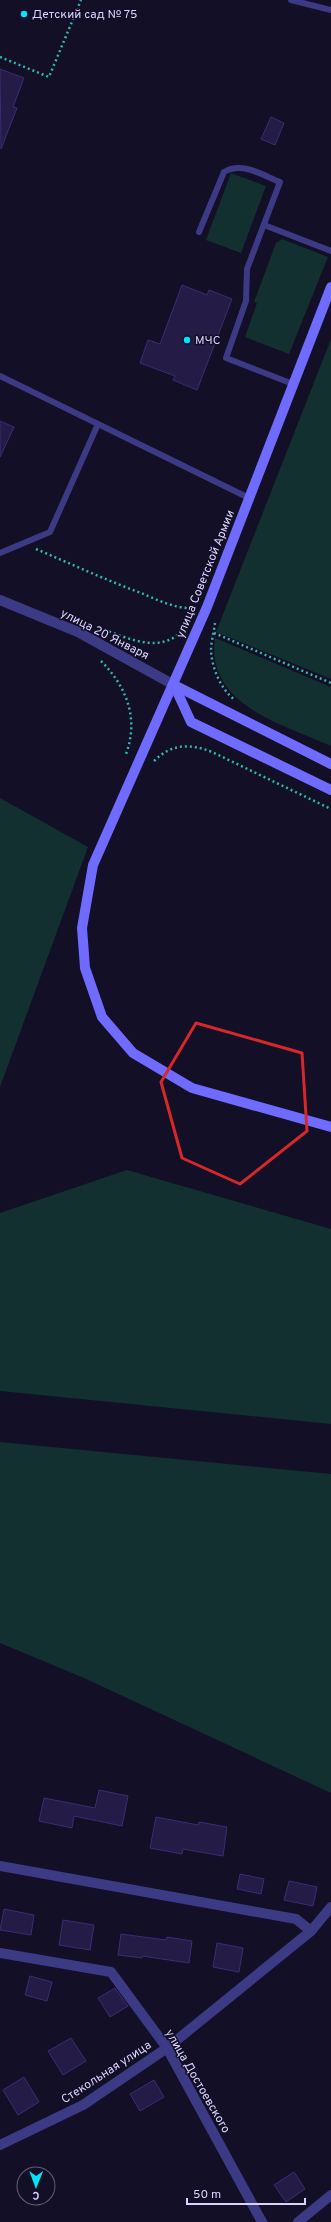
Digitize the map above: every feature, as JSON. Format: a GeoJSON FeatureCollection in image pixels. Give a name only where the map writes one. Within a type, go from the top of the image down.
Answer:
{"type":"FeatureCollection","features":[{"type":"Feature","properties":{"kind":"main road","name":"улица Советской Армии"},"geometry":{"type":"LineString","coordinates":[[331,287],[207,607],[174,685],[136,762],[93,865],[82,928],[85,968],[102,1017],[134,1053],[192,1088],[331,1127]]}},
{"type":"Feature","properties":{"kind":"main road"},"geometry":{"type":"LineString","coordinates":[[174,685],[331,764]]}},
{"type":"Feature","properties":{"kind":"main road"},"geometry":{"type":"LineString","coordinates":[[174,685],[191,722],[331,790]]}},
{"type":"Feature","properties":{"kind":"street","name":"улица 20 Января"},"geometry":{"type":"LineString","coordinates":[[0,600],[78,632],[174,685]]}},
{"type":"Feature","properties":{"kind":"street"},"geometry":{"type":"LineString","coordinates":[[0,1866],[296,1919],[310,1931]]}},
{"type":"Feature","properties":{"kind":"street","name":"Стекольная улица"},"geometry":{"type":"LineString","coordinates":[[0,2145],[83,2105],[167,2048],[310,1931],[331,1907]]}},
{"type":"Feature","properties":{"kind":"street","name":"улица Достоевского"},"geometry":{"type":"LineString","coordinates":[[0,1953],[111,1972],[167,2048],[262,2222]]}},
{"type":"Feature","properties":{"kind":"street"},"geometry":{"type":"LineString","coordinates":[[298,2222],[331,2196]]}},
{"type":"Feature","properties":{"kind":"lane"},"geometry":{"type":"LineString","coordinates":[[291,0],[331,10]]}},
{"type":"Feature","properties":{"kind":"lane"},"geometry":{"type":"LineString","coordinates":[[200,232],[224,172],[231,168],[241,167],[280,182],[247,268],[246,301],[226,358],[293,384]]}},
{"type":"Feature","properties":{"kind":"lane"},"geometry":{"type":"LineString","coordinates":[[264,225],[331,251]]}},
{"type":"Feature","properties":{"kind":"lane"},"geometry":{"type":"LineString","coordinates":[[0,376],[249,498]]}},
{"type":"Feature","properties":{"kind":"lane"},"geometry":{"type":"LineString","coordinates":[[0,553],[26,544],[50,532],[98,424]]}},
{"type":"Feature","properties":{"kind":"path"},"geometry":{"type":"LineString","coordinates":[[0,57],[50,77],[81,0]]}},
{"type":"Feature","properties":{"kind":"path"},"geometry":{"type":"LineString","coordinates":[[26,544],[114,583],[163,602],[178,607],[194,608]]}},
{"type":"Feature","properties":{"kind":"path"},"geometry":{"type":"LineString","coordinates":[[207,607],[217,611],[211,650],[213,665],[222,686],[239,702]]}},
{"type":"Feature","properties":{"kind":"path"},"geometry":{"type":"LineString","coordinates":[[214,633],[331,683]]}},
{"type":"Feature","properties":{"kind":"highlighted area"},"geometry":{"type":"Polygon","coordinates":[[[196,1023],[302,1053],[307,1131],[240,1184],[182,1158],[161,1082],[196,1023]]]}},
{"type":"Feature","properties":{"kind":"green space"},"geometry":{"type":"Polygon","coordinates":[[[231,173],[266,186],[241,253],[206,240],[231,173]]]}},
{"type":"Feature","properties":{"kind":"green space"},"geometry":{"type":"Polygon","coordinates":[[[282,239],[328,257],[289,354],[245,337],[257,303],[254,302],[276,243],[282,239]]]}},
{"type":"Feature","properties":{"kind":"green space"},"geometry":{"type":"Polygon","coordinates":[[[331,339],[331,679],[216,632],[331,339]]]}},
{"type":"Feature","properties":{"kind":"green space"},"geometry":{"type":"Polygon","coordinates":[[[215,638],[331,687],[331,746],[271,720],[252,709],[235,696],[222,680],[215,661],[215,638]]]}},
{"type":"Feature","properties":{"kind":"green space"},"geometry":{"type":"Polygon","coordinates":[[[0,798],[88,847],[0,1087],[0,798]]]}},
{"type":"Feature","properties":{"kind":"green space"},"geometry":{"type":"Polygon","coordinates":[[[127,1170],[331,1229],[331,1424],[0,1391],[0,1213],[127,1170]]]}},
{"type":"Feature","properties":{"kind":"green space"},"geometry":{"type":"Polygon","coordinates":[[[0,1442],[331,1474],[331,1793],[84,1678],[0,1643],[0,1442]]]}},
{"type":"Feature","properties":{"kind":"building"},"geometry":{"type":"Polygon","coordinates":[[[0,69],[24,78],[13,107],[17,108],[1,149],[0,69]]]}},
{"type":"Feature","properties":{"kind":"building"},"geometry":{"type":"Polygon","coordinates":[[[271,117],[284,123],[275,145],[261,139],[271,117]]]}},
{"type":"Feature","properties":{"kind":"building"},"geometry":{"type":"Polygon","coordinates":[[[182,285],[207,295],[209,290],[232,299],[197,390],[173,380],[175,376],[140,363],[148,340],[160,344],[182,285]]]}},
{"type":"Feature","properties":{"kind":"building"},"geometry":{"type":"Polygon","coordinates":[[[0,421],[14,427],[0,457],[0,421]]]}},
{"type":"Feature","properties":{"kind":"building"},"geometry":{"type":"Polygon","coordinates":[[[99,1790],[128,1796],[122,1826],[74,1816],[72,1828],[39,1821],[44,1798],[95,1808],[99,1790]]]}},
{"type":"Feature","properties":{"kind":"building"},"geometry":{"type":"Polygon","coordinates":[[[156,1817],[198,1825],[199,1822],[227,1827],[223,1856],[183,1849],[182,1854],[150,1848],[156,1817]]]}},
{"type":"Feature","properties":{"kind":"building"},"geometry":{"type":"Polygon","coordinates":[[[240,1874],[264,1879],[261,1894],[237,1889],[240,1874]]]}},
{"type":"Feature","properties":{"kind":"building"},"geometry":{"type":"Polygon","coordinates":[[[289,1881],[317,1887],[313,1906],[284,1900],[289,1881]]]}},
{"type":"Feature","properties":{"kind":"building"},"geometry":{"type":"Polygon","coordinates":[[[4,1909],[34,1915],[31,1935],[0,1930],[4,1909]]]}},
{"type":"Feature","properties":{"kind":"building"},"geometry":{"type":"Polygon","coordinates":[[[63,1920],[94,1925],[90,1950],[59,1945],[63,1920]]]}},
{"type":"Feature","properties":{"kind":"building"},"geometry":{"type":"Polygon","coordinates":[[[121,1934],[166,1940],[167,1937],[192,1941],[189,1963],[142,1956],[142,1958],[118,1955],[121,1934]]]}},
{"type":"Feature","properties":{"kind":"building"},"geometry":{"type":"Polygon","coordinates":[[[217,1943],[243,1948],[239,1972],[213,1967],[217,1943]]]}},
{"type":"Feature","properties":{"kind":"building"},"geometry":{"type":"Polygon","coordinates":[[[30,1976],[52,1982],[47,2001],[25,1995],[30,1976]]]}},
{"type":"Feature","properties":{"kind":"building"},"geometry":{"type":"Polygon","coordinates":[[[115,1988],[128,2006],[110,2017],[98,1998],[115,1988]]]}},
{"type":"Feature","properties":{"kind":"building"},"geometry":{"type":"Polygon","coordinates":[[[71,2038],[86,2061],[63,2075],[48,2051],[71,2038]]]}},
{"type":"Feature","properties":{"kind":"building"},"geometry":{"type":"Polygon","coordinates":[[[24,2077],[39,2102],[18,2115],[3,2090],[24,2077]]]}},
{"type":"Feature","properties":{"kind":"building"},"geometry":{"type":"Polygon","coordinates":[[[154,2080],[164,2097],[140,2111],[130,2094],[154,2080]]]}},
{"type":"Feature","properties":{"kind":"building"},"geometry":{"type":"Polygon","coordinates":[[[294,2172],[305,2189],[286,2202],[274,2185],[294,2172]]]}},
{"type":"Feature","properties":{"kind":"place","name":"Детский сад № 75"},"geometry":{"type":"Point","coordinates":[24,14]}},
{"type":"Feature","properties":{"kind":"place","name":"МЧС"},"geometry":{"type":"Point","coordinates":[187,340]}}]}
